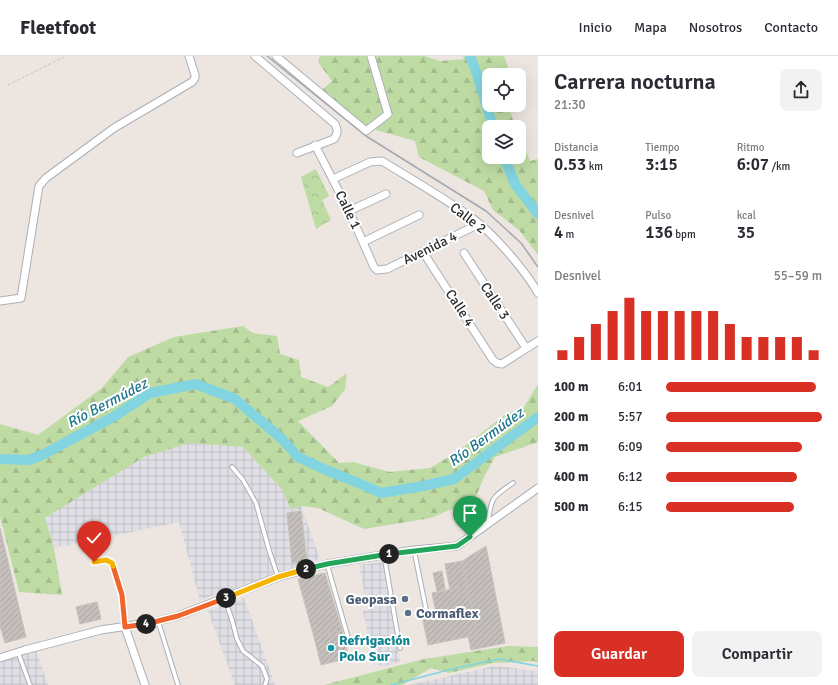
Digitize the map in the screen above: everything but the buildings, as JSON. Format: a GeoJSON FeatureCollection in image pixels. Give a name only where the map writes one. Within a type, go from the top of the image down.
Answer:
{"type":"FeatureCollection","features":[{"type":"Feature","properties":{"kind":"street"},"geometry":{"type":"LineString","coordinates":[[0,301],[21,298],[39,186],[46,178],[114,128],[192,82],[195,75],[189,56]]}},
{"type":"Feature","properties":{"kind":"street"},"geometry":{"type":"LineString","coordinates":[[255,56],[335,124],[338,129],[338,134],[334,139],[296,153]]}},
{"type":"Feature","properties":{"kind":"street"},"geometry":{"type":"LineString","coordinates":[[276,56],[366,131],[388,114],[371,56]]}},
{"type":"Feature","properties":{"kind":"street","name":"Calle 1"},"geometry":{"type":"LineString","coordinates":[[316,145],[349,211],[374,267],[381,271]]}},
{"type":"Feature","properties":{"kind":"street","name":"Calle 2"},"geometry":{"type":"LineString","coordinates":[[333,179],[370,162],[382,160],[472,218],[510,255],[538,293]]}},
{"type":"Feature","properties":{"kind":"street"},"geometry":{"type":"LineString","coordinates":[[349,211],[386,194]]}},
{"type":"Feature","properties":{"kind":"street"},"geometry":{"type":"LineString","coordinates":[[363,242],[419,215]]}},
{"type":"Feature","properties":{"kind":"street","name":"Avenida 4"},"geometry":{"type":"LineString","coordinates":[[381,271],[479,224]]}},
{"type":"Feature","properties":{"kind":"street","name":"Calle 4"},"geometry":{"type":"LineString","coordinates":[[423,252],[493,360],[502,364],[526,348]]}},
{"type":"Feature","properties":{"kind":"street","name":"Calle 3"},"geometry":{"type":"LineString","coordinates":[[464,253],[526,348]]}},
{"type":"Feature","properties":{"kind":"street"},"geometry":{"type":"LineString","coordinates":[[526,348],[538,341]]}},
{"type":"Feature","properties":{"kind":"street"},"geometry":{"type":"LineString","coordinates":[[0,658],[101,630],[158,621],[178,616],[278,577],[327,564],[414,550],[457,546],[538,488]]}},
{"type":"Feature","properties":{"kind":"street"},"geometry":{"type":"LineString","coordinates":[[125,627],[145,685]]}},
{"type":"Feature","properties":{"kind":"lane"},"geometry":{"type":"LineString","coordinates":[[232,467],[243,480],[256,503],[278,577]]}},
{"type":"Feature","properties":{"kind":"lane"},"geometry":{"type":"LineString","coordinates":[[488,524],[492,499],[496,494],[513,483]]}},
{"type":"Feature","properties":{"kind":"lane"},"geometry":{"type":"LineString","coordinates":[[414,550],[426,609]]}},
{"type":"Feature","properties":{"kind":"lane"},"geometry":{"type":"LineString","coordinates":[[384,555],[400,648]]}},
{"type":"Feature","properties":{"kind":"lane"},"geometry":{"type":"LineString","coordinates":[[94,562],[106,560],[112,563],[122,595],[125,627]]}},
{"type":"Feature","properties":{"kind":"lane"},"geometry":{"type":"LineString","coordinates":[[327,564],[349,641]]}},
{"type":"Feature","properties":{"kind":"lane"},"geometry":{"type":"LineString","coordinates":[[224,599],[237,639],[243,651],[262,666],[267,679],[265,685]]}},
{"type":"Feature","properties":{"kind":"lane"},"geometry":{"type":"LineString","coordinates":[[158,621],[178,685]]}},
{"type":"Feature","properties":{"kind":"lane"},"geometry":{"type":"LineString","coordinates":[[18,652],[30,685]]}},
{"type":"Feature","properties":{"kind":"path"},"geometry":{"type":"LineString","coordinates":[[8,85],[66,56]]}},
{"type":"Feature","properties":{"kind":"shaded area"},"geometry":{"type":"Polygon","coordinates":[[[190,443],[243,447],[283,491],[290,509],[301,506],[320,559],[200,600],[179,522],[54,548],[45,518],[144,457],[190,443]]]}},
{"type":"Feature","properties":{"kind":"shaded area"},"geometry":{"type":"Polygon","coordinates":[[[383,562],[400,662],[385,666],[374,665],[363,611],[368,610],[359,565],[383,562]]]}},
{"type":"Feature","properties":{"kind":"shaded area"},"geometry":{"type":"Polygon","coordinates":[[[244,598],[275,685],[235,685],[208,611],[244,598]]]}},
{"type":"Feature","properties":{"kind":"shaded area"},"geometry":{"type":"Polygon","coordinates":[[[36,651],[48,685],[0,685],[0,661],[36,651]]]}},
{"type":"Feature","properties":{"kind":"shaded area"},"geometry":{"type":"Polygon","coordinates":[[[495,666],[538,671],[538,685],[409,685],[495,666]]]}},
{"type":"Feature","properties":{"kind":"green space"},"geometry":{"type":"Polygon","coordinates":[[[320,56],[425,56],[440,61],[464,59],[463,56],[504,56],[508,68],[482,68],[482,112],[511,112],[513,120],[482,120],[482,164],[526,164],[526,152],[530,161],[538,159],[538,255],[519,230],[493,210],[484,191],[419,157],[415,141],[373,129],[357,121],[320,92],[332,81],[318,62],[320,56]]]}},
{"type":"Feature","properties":{"kind":"green space"},"geometry":{"type":"Polygon","coordinates":[[[316,169],[329,196],[322,200],[331,220],[316,229],[301,177],[316,169]]]}},
{"type":"Feature","properties":{"kind":"green space"},"geometry":{"type":"Polygon","coordinates":[[[243,326],[253,333],[277,336],[280,354],[299,360],[301,377],[328,387],[347,373],[345,389],[332,406],[298,421],[339,463],[353,462],[390,472],[430,468],[457,452],[506,414],[524,407],[538,384],[538,442],[495,457],[485,475],[475,499],[431,518],[364,529],[318,508],[302,506],[290,509],[283,491],[243,447],[190,443],[144,457],[45,518],[54,548],[62,595],[19,592],[0,516],[0,424],[38,435],[102,388],[128,357],[174,337],[243,326]]]}},
{"type":"Feature","properties":{"kind":"green space"},"geometry":{"type":"Polygon","coordinates":[[[508,646],[538,647],[538,663],[534,661],[493,663],[449,673],[431,668],[402,685],[324,685],[424,659],[508,646]]]}},
{"type":"Feature","properties":{"kind":"waterway","name":"Río Bermúdez"},"geometry":{"type":"LineString","coordinates":[[470,56],[491,120]]}},
{"type":"Feature","properties":{"kind":"waterway","name":"Río Bermúdez"},"geometry":{"type":"LineString","coordinates":[[507,164],[515,184],[538,214]]}},
{"type":"Feature","properties":{"kind":"waterway","name":"Río Bermúdez"},"geometry":{"type":"LineString","coordinates":[[0,459],[29,460],[44,454],[115,416],[150,393],[196,384],[235,399],[282,439],[298,457],[381,493],[454,479],[538,417]]}},
{"type":"Feature","properties":{"kind":"waterway"},"geometry":{"type":"LineString","coordinates":[[391,685],[456,668],[499,659],[538,666]]}},
{"type":"Feature","properties":{"kind":"railway"},"geometry":{"type":"LineString","coordinates":[[267,56],[366,136],[486,211],[521,243],[538,267]]}},
{"type":"Feature","properties":{"kind":"place","name":"Geopasa"},"geometry":{"type":"Point","coordinates":[405,599]}},
{"type":"Feature","properties":{"kind":"place","name":"Cormaflex"},"geometry":{"type":"Point","coordinates":[408,613]}},
{"type":"Feature","properties":{"kind":"place","name":"Refrigación Polo Sur"},"geometry":{"type":"Point","coordinates":[331,648]}},
{"type":"Feature","properties":{"kind":"route"},"geometry":{"type":"LineString","coordinates":[[94,562],[106,560],[112,563],[122,595],[125,627],[178,616],[278,577],[327,564],[414,550],[457,546],[470,537]]}}]}
